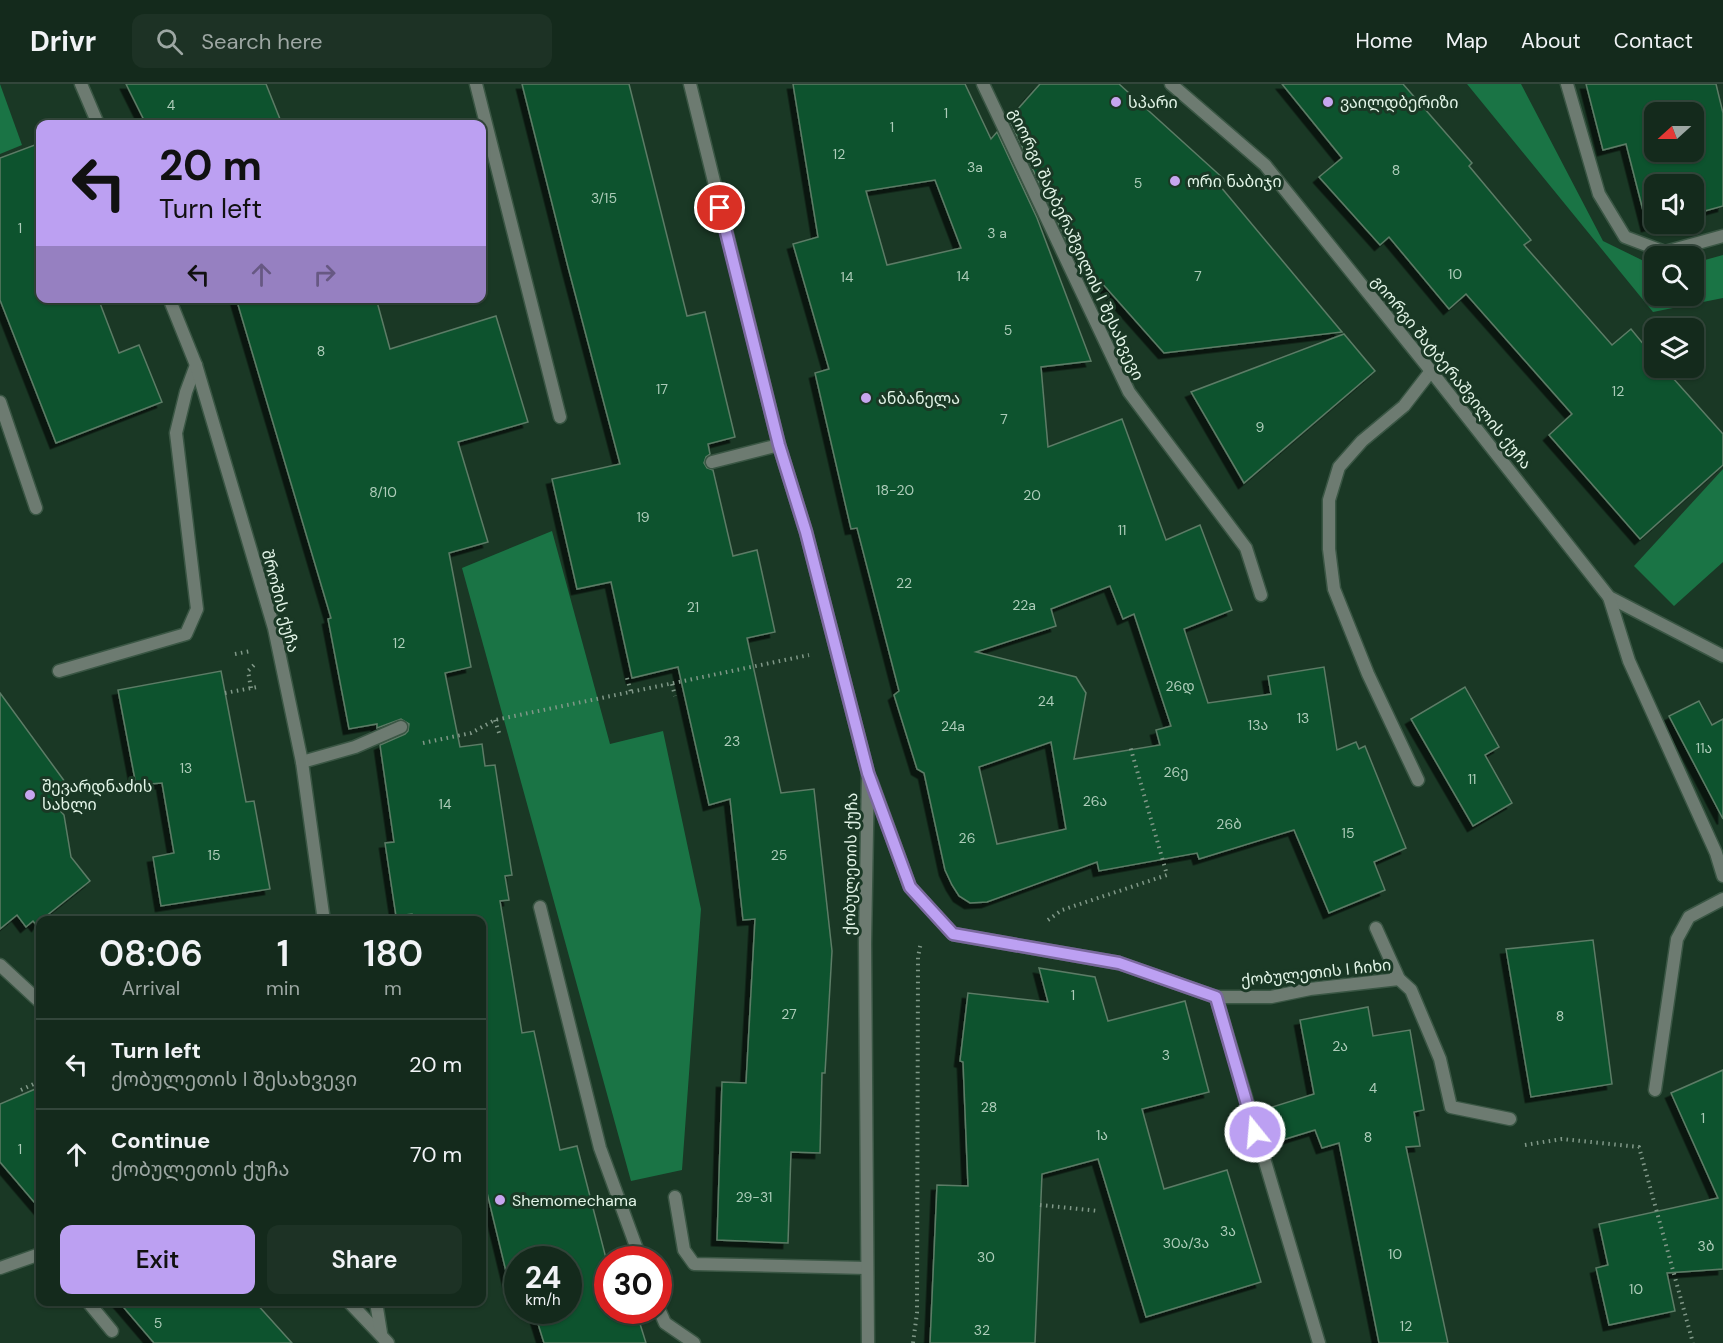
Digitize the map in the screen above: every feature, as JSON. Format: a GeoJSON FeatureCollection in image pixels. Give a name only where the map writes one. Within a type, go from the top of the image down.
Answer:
{"type":"FeatureCollection","features":[{"type":"Feature","properties":{"kind":"street"},"geometry":{"type":"LineString","coordinates":[[81,84],[96,120]]}},
{"type":"Feature","properties":{"kind":"street"},"geometry":{"type":"LineString","coordinates":[[476,84],[485,120]]}},
{"type":"Feature","properties":{"kind":"street","name":"ქობულეთის ქუჩა"},"geometry":{"type":"LineString","coordinates":[[690,84],[779,445],[806,532],[868,773],[865,943],[868,1343]]}},
{"type":"Feature","properties":{"kind":"street","name":"გიორგი შატბერაშვილის I შესახვევი"},"geometry":{"type":"LineString","coordinates":[[983,84],[1129,392],[1246,548],[1261,595]]}},
{"type":"Feature","properties":{"kind":"street","name":"გიორგი შატბერაშვილის ქუჩა"},"geometry":{"type":"LineString","coordinates":[[1171,84],[1265,165],[1431,370],[1609,597],[1723,656]]}},
{"type":"Feature","properties":{"kind":"street"},"geometry":{"type":"LineString","coordinates":[[1567,84],[1599,194],[1625,237],[1665,252],[1723,236]]}},
{"type":"Feature","properties":{"kind":"street"},"geometry":{"type":"LineString","coordinates":[[486,124],[560,417]]}},
{"type":"Feature","properties":{"kind":"street","name":"შროშის ქუჩა"},"geometry":{"type":"LineString","coordinates":[[171,303],[196,364],[274,628],[302,762],[323,916]]}},
{"type":"Feature","properties":{"kind":"street"},"geometry":{"type":"LineString","coordinates":[[60,671],[186,634],[197,609],[176,433],[186,392],[196,364]]}},
{"type":"Feature","properties":{"kind":"street"},"geometry":{"type":"LineString","coordinates":[[1418,780],[1368,674],[1334,589],[1329,549],[1329,500],[1339,467],[1362,441],[1404,406],[1431,370]]}},
{"type":"Feature","properties":{"kind":"street"},"geometry":{"type":"LineString","coordinates":[[0,402],[36,508]]}},
{"type":"Feature","properties":{"kind":"street"},"geometry":{"type":"LineString","coordinates":[[712,462],[779,445]]}},
{"type":"Feature","properties":{"kind":"street"},"geometry":{"type":"LineString","coordinates":[[1609,597],[1629,661],[1720,851],[1723,876]]}},
{"type":"Feature","properties":{"kind":"street"},"geometry":{"type":"LineString","coordinates":[[302,762],[356,747],[401,727]]}},
{"type":"Feature","properties":{"kind":"street","name":"ქობულეთის I ჩიხი"},"geometry":{"type":"LineString","coordinates":[[868,773],[910,887],[953,934],[1119,963],[1216,997],[1271,997],[1310,989],[1399,979],[1411,990],[1440,1059],[1451,1107],[1510,1119]]}},
{"type":"Feature","properties":{"kind":"street"},"geometry":{"type":"LineString","coordinates":[[1655,1089],[1677,939],[1689,917],[1723,899]]}},
{"type":"Feature","properties":{"kind":"street"},"geometry":{"type":"LineString","coordinates":[[540,907],[600,1148],[636,1246]]}},
{"type":"Feature","properties":{"kind":"street"},"geometry":{"type":"LineString","coordinates":[[1376,928],[1399,979]]}},
{"type":"Feature","properties":{"kind":"street"},"geometry":{"type":"LineString","coordinates":[[0,965],[36,998]]}},
{"type":"Feature","properties":{"kind":"street"},"geometry":{"type":"LineString","coordinates":[[1216,997],[1319,1343]]}},
{"type":"Feature","properties":{"kind":"street"},"geometry":{"type":"LineString","coordinates":[[675,1197],[684,1250],[694,1264],[867,1268]]}},
{"type":"Feature","properties":{"kind":"street"},"geometry":{"type":"LineString","coordinates":[[0,1268],[36,1255]]}},
{"type":"Feature","properties":{"kind":"street"},"geometry":{"type":"LineString","coordinates":[[91,1306],[112,1331]]}},
{"type":"Feature","properties":{"kind":"street"},"geometry":{"type":"LineString","coordinates":[[353,1306],[384,1338]]}},
{"type":"Feature","properties":{"kind":"street"},"geometry":{"type":"LineString","coordinates":[[377,1306],[384,1338]]}},
{"type":"Feature","properties":{"kind":"street"},"geometry":{"type":"LineString","coordinates":[[666,1324],[694,1343]]}},
{"type":"Feature","properties":{"kind":"path"},"geometry":{"type":"LineString","coordinates":[[471,733],[495,720],[801,657]]}},
{"type":"Feature","properties":{"kind":"path"},"geometry":{"type":"LineString","coordinates":[[627,678],[631,692]]}},
{"type":"Feature","properties":{"kind":"path"},"geometry":{"type":"LineString","coordinates":[[672,684],[675,696]]}},
{"type":"Feature","properties":{"kind":"path"},"geometry":{"type":"LineString","coordinates":[[495,720],[500,736]]}},
{"type":"Feature","properties":{"kind":"path"},"geometry":{"type":"LineString","coordinates":[[1013,945],[1062,910],[1167,875],[1130,746]]}},
{"type":"Feature","properties":{"kind":"path"},"geometry":{"type":"LineString","coordinates":[[914,1343],[917,1313],[918,957]]}},
{"type":"Feature","properties":{"kind":"path"},"geometry":{"type":"LineString","coordinates":[[21,1090],[36,1083]]}},
{"type":"Feature","properties":{"kind":"path"},"geometry":{"type":"LineString","coordinates":[[1562,1139],[1639,1147],[1694,1343]]}},
{"type":"Feature","properties":{"kind":"path"},"geometry":{"type":"LineString","coordinates":[[1040,1205],[1099,1211]]}},
{"type":"Feature","properties":{"kind":"green space"},"geometry":{"type":"Polygon","coordinates":[[[0,84],[22,145],[0,154],[0,84]]]}},
{"type":"Feature","properties":{"kind":"green space"},"geometry":{"type":"Polygon","coordinates":[[[1467,84],[1521,84],[1603,241],[1644,261],[1644,301],[1467,84]]]}},
{"type":"Feature","properties":{"kind":"green space"},"geometry":{"type":"Polygon","coordinates":[[[1723,255],[1723,298],[1704,302],[1704,260],[1723,255]]]}},
{"type":"Feature","properties":{"kind":"green space"},"geometry":{"type":"Polygon","coordinates":[[[1648,306],[1683,306],[1653,312],[1648,306]]]}},
{"type":"Feature","properties":{"kind":"green space"},"geometry":{"type":"Polygon","coordinates":[[[1723,469],[1723,562],[1674,606],[1634,566],[1723,469]]]}},
{"type":"Feature","properties":{"kind":"green space"},"geometry":{"type":"Polygon","coordinates":[[[552,531],[610,744],[663,731],[701,909],[682,1170],[631,1181],[462,568],[552,531]]]}},
{"type":"Feature","properties":{"kind":"building"},"geometry":{"type":"Polygon","coordinates":[[[126,84],[266,84],[280,120],[144,120],[126,84]]]}},
{"type":"Feature","properties":{"kind":"building"},"geometry":{"type":"Polygon","coordinates":[[[522,84],[629,84],[687,316],[705,312],[735,437],[708,444],[710,454],[704,463],[707,468],[713,470],[733,556],[757,550],[775,632],[747,638],[781,793],[814,789],[832,951],[825,1073],[822,1073],[820,1153],[791,1152],[788,1243],[717,1240],[722,1082],[746,1083],[755,919],[743,920],[730,799],[709,805],[678,667],[632,678],[611,582],[577,589],[552,479],[620,464],[522,84]]]}},
{"type":"Feature","properties":{"kind":"building"},"geometry":{"type":"Polygon","coordinates":[[[793,84],[965,84],[991,139],[997,132],[1037,218],[1091,361],[1041,367],[1048,447],[1122,419],[1166,540],[1200,525],[1232,610],[1184,629],[1208,703],[1271,694],[1268,676],[1324,667],[1337,750],[1356,742],[1359,749],[1365,746],[1406,848],[1374,862],[1385,890],[1329,913],[1294,830],[1199,859],[1197,853],[1099,871],[1097,862],[987,902],[970,903],[959,896],[945,870],[924,773],[917,769],[894,695],[899,691],[857,528],[851,529],[815,373],[829,369],[793,244],[818,237],[793,84]],[[935,180],[866,191],[887,265],[961,248],[935,180]],[[1110,586],[1051,609],[1056,626],[976,652],[1076,677],[1086,693],[1074,759],[1160,745],[1156,730],[1171,726],[1134,614],[1123,619],[1110,586]],[[1051,742],[979,767],[997,844],[1066,829],[1051,742]]]}},
{"type":"Feature","properties":{"kind":"building"},"geometry":{"type":"Polygon","coordinates":[[[1040,84],[1119,84],[1225,180],[1220,186],[1342,332],[1164,353],[1069,246],[1009,119],[1040,84]]]}},
{"type":"Feature","properties":{"kind":"building"},"geometry":{"type":"Polygon","coordinates":[[[1282,84],[1403,84],[1472,163],[1469,166],[1531,240],[1524,245],[1612,345],[1631,329],[1644,345],[1644,378],[1673,378],[1723,434],[1723,465],[1640,539],[1549,435],[1572,414],[1466,294],[1449,309],[1389,237],[1380,245],[1319,177],[1342,158],[1282,84]]]}},
{"type":"Feature","properties":{"kind":"building"},"geometry":{"type":"Polygon","coordinates":[[[1586,84],[1716,84],[1723,113],[1723,206],[1704,211],[1704,174],[1644,174],[1644,214],[1626,144],[1603,150],[1586,84]]]}},
{"type":"Feature","properties":{"kind":"building"},"geometry":{"type":"Polygon","coordinates":[[[36,144],[36,303],[100,303],[119,353],[139,345],[162,402],[56,443],[0,300],[0,158],[36,144]]]}},
{"type":"Feature","properties":{"kind":"building"},"geometry":{"type":"Polygon","coordinates":[[[237,303],[377,303],[390,349],[496,316],[528,422],[458,442],[488,542],[449,553],[471,667],[445,673],[460,747],[482,744],[485,766],[495,765],[512,875],[505,876],[509,900],[500,901],[522,1033],[534,1031],[560,1150],[577,1146],[603,1246],[594,1246],[594,1324],[640,1324],[646,1343],[544,1343],[538,1324],[582,1324],[582,1246],[504,1246],[504,1263],[486,1189],[486,916],[412,916],[412,914],[396,916],[385,843],[394,842],[380,745],[405,734],[409,724],[401,719],[377,728],[377,724],[349,729],[328,619],[331,618],[237,303]]]}},
{"type":"Feature","properties":{"kind":"building"},"geometry":{"type":"Polygon","coordinates":[[[1344,334],[1375,371],[1244,483],[1191,392],[1344,334]]]}},
{"type":"Feature","properties":{"kind":"building"},"geometry":{"type":"Polygon","coordinates":[[[221,671],[246,802],[254,801],[270,889],[161,906],[153,857],[174,853],[162,783],[136,785],[118,690],[221,671]]]}},
{"type":"Feature","properties":{"kind":"building"},"geometry":{"type":"Polygon","coordinates":[[[1465,687],[1499,747],[1485,755],[1512,803],[1473,826],[1411,719],[1465,687]]]}},
{"type":"Feature","properties":{"kind":"building","name":"შევარდნაძის სახლი"},"geometry":{"type":"Polygon","coordinates":[[[0,693],[68,786],[53,803],[64,815],[71,857],[90,881],[46,916],[36,916],[36,925],[33,921],[26,927],[17,915],[0,929],[0,693]]]}},
{"type":"Feature","properties":{"kind":"building"},"geometry":{"type":"Polygon","coordinates":[[[1699,701],[1712,725],[1723,719],[1723,819],[1669,716],[1699,701]]]}},
{"type":"Feature","properties":{"kind":"building"},"geometry":{"type":"Polygon","coordinates":[[[1593,940],[1612,1084],[1531,1097],[1506,949],[1593,940]]]}},
{"type":"Feature","properties":{"kind":"building"},"geometry":{"type":"Polygon","coordinates":[[[1039,968],[1095,977],[1108,1021],[1185,1001],[1209,1092],[1142,1109],[1164,1189],[1227,1170],[1261,1282],[1146,1317],[1098,1159],[1042,1174],[1035,1343],[930,1343],[937,1185],[968,1186],[963,1062],[960,1061],[968,993],[1048,1002],[1039,968]]]}},
{"type":"Feature","properties":{"kind":"building"},"geometry":{"type":"Polygon","coordinates":[[[1368,1007],[1373,1036],[1410,1030],[1424,1110],[1414,1112],[1420,1146],[1406,1147],[1448,1343],[1379,1343],[1339,1143],[1322,1148],[1315,1130],[1279,1141],[1269,1108],[1314,1094],[1300,1020],[1368,1007]]]}},
{"type":"Feature","properties":{"kind":"building"},"geometry":{"type":"Polygon","coordinates":[[[1723,1070],[1723,1269],[1667,1273],[1675,1311],[1609,1325],[1596,1268],[1608,1265],[1599,1224],[1718,1198],[1671,1093],[1723,1070]]]}},
{"type":"Feature","properties":{"kind":"building"},"geometry":{"type":"Polygon","coordinates":[[[36,1089],[36,1204],[0,1162],[0,1104],[36,1089]]]}},
{"type":"Feature","properties":{"kind":"building"},"geometry":{"type":"Polygon","coordinates":[[[122,1306],[259,1306],[292,1343],[154,1343],[122,1306]]]}},
{"type":"Feature","properties":{"kind":"place","name":"სპარი"},"geometry":{"type":"Point","coordinates":[1116,102]}},
{"type":"Feature","properties":{"kind":"place","name":"ვაილდბერიზი"},"geometry":{"type":"Point","coordinates":[1328,102]}},
{"type":"Feature","properties":{"kind":"place","name":"ორი ნაბიჯი"},"geometry":{"type":"Point","coordinates":[1175,181]}},
{"type":"Feature","properties":{"kind":"place","name":"ანბანელა"},"geometry":{"type":"Point","coordinates":[866,398]}},
{"type":"Feature","properties":{"kind":"place","name":"შევარდნაძის სახლი"},"geometry":{"type":"Point","coordinates":[30,795]}},
{"type":"Feature","properties":{"kind":"place","name":"Shemomechama"},"geometry":{"type":"Point","coordinates":[500,1200]}},
{"type":"Feature","properties":{"kind":"route"},"geometry":{"type":"LineString","coordinates":[[720,208],[779,445],[806,532],[868,773],[910,887],[953,934],[1119,963],[1216,997],[1255,1132]]}}]}
